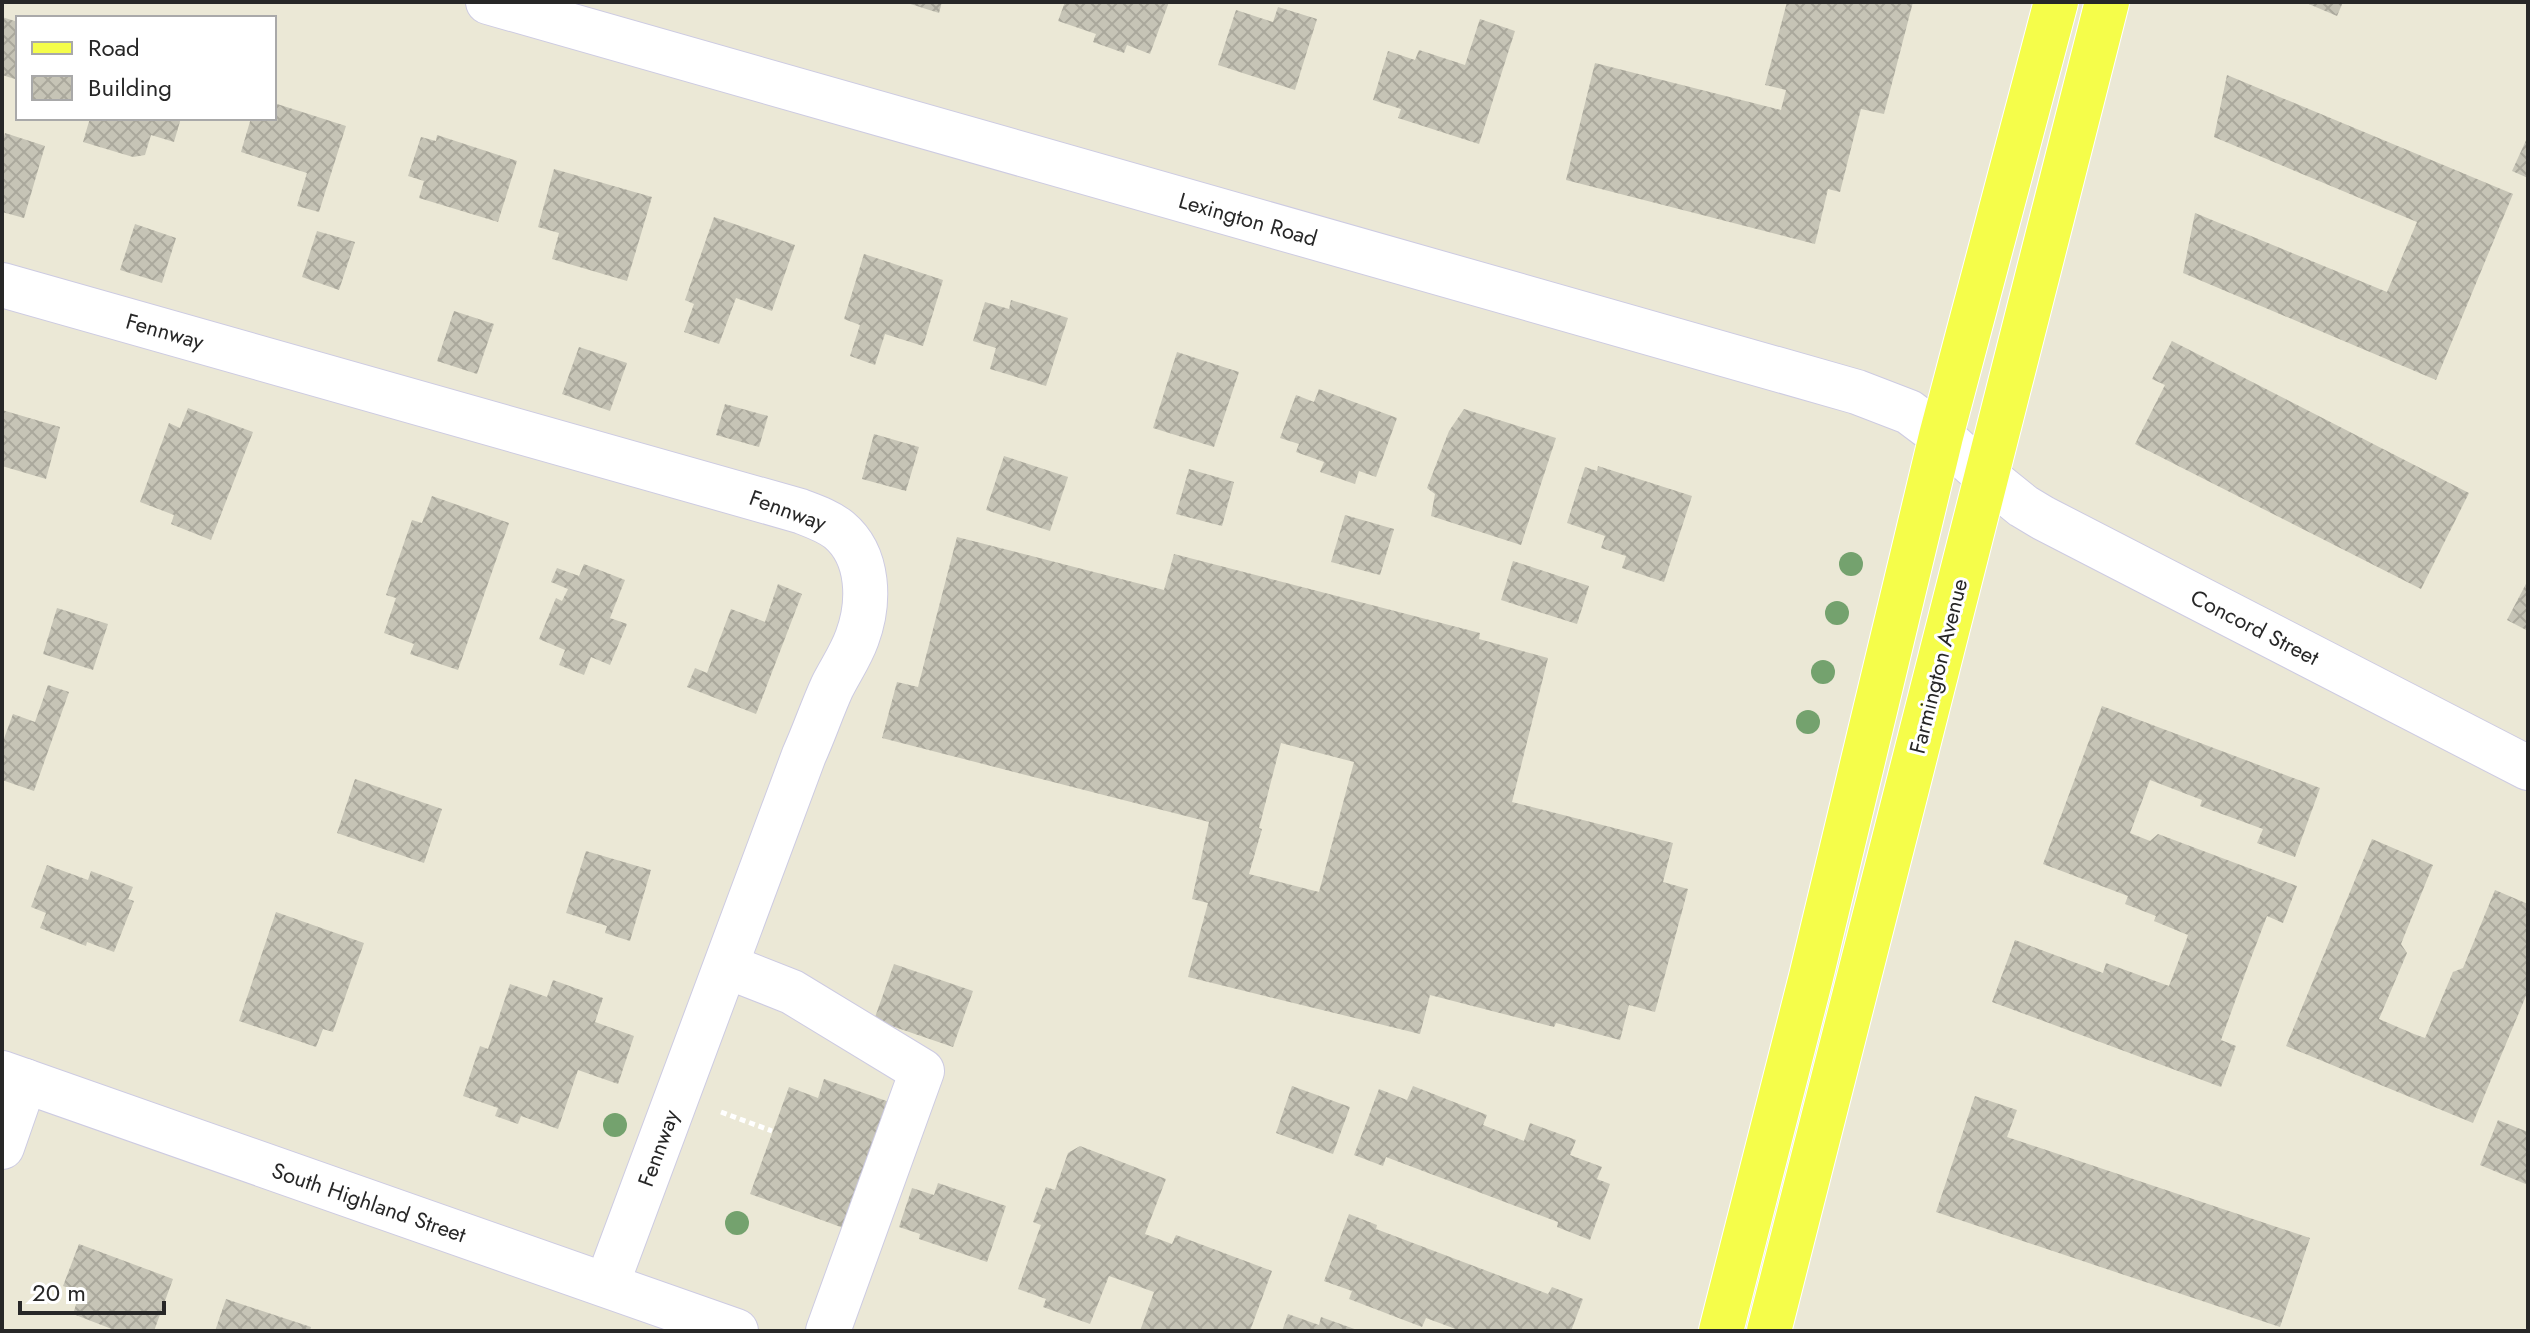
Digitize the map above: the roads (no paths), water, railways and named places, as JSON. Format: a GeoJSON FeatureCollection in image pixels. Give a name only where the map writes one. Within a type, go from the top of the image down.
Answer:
{"type":"FeatureCollection","features":[{"type":"Feature","properties":{"kind":"main road"},"geometry":{"type":"LineString","coordinates":[[1721,1331],[1828,906],[1941,436],[2056,2]]}},
{"type":"Feature","properties":{"kind":"main road","name":"Farmington Avenue"},"geometry":{"type":"LineString","coordinates":[[1769,1331],[2107,2]]}},
{"type":"Feature","properties":{"kind":"street","name":"Lexington Road"},"geometry":{"type":"LineString","coordinates":[[488,2],[1857,392],[1909,412],[1987,477]]}},
{"type":"Feature","properties":{"kind":"street","name":"Fennway"},"geometry":{"type":"LineString","coordinates":[[2,285],[800,511],[839,530],[850,542],[864,573],[866,606],[857,640],[804,755],[607,1284]]}},
{"type":"Feature","properties":{"kind":"street","name":"Concord Street"},"geometry":{"type":"LineString","coordinates":[[1987,477],[2043,518],[2528,768]]}},
{"type":"Feature","properties":{"kind":"street"},"geometry":{"type":"LineString","coordinates":[[726,966],[792,992],[922,1071],[828,1331]]}},
{"type":"Feature","properties":{"kind":"street"},"geometry":{"type":"LineString","coordinates":[[2,1147],[13,1077]]}},
{"type":"Feature","properties":{"kind":"street","name":"South Highland Street"},"geometry":{"type":"LineString","coordinates":[[13,1077],[736,1331]]}}]}
